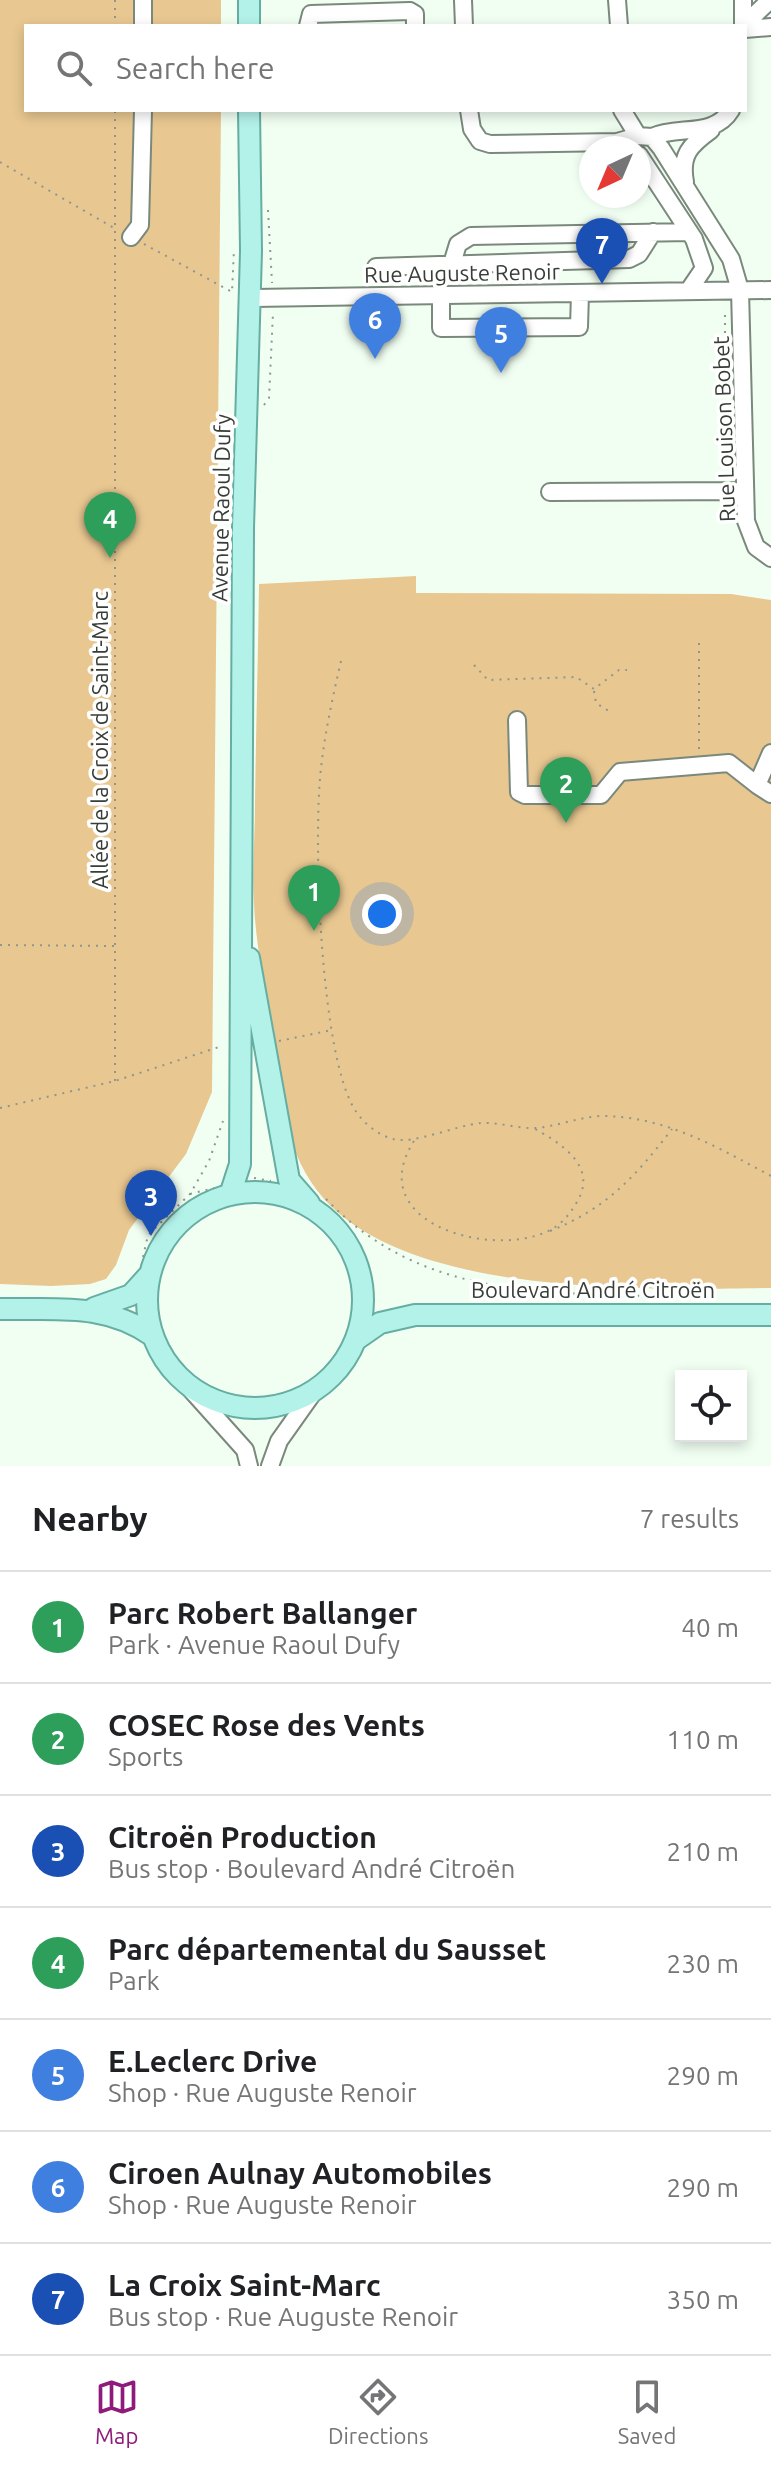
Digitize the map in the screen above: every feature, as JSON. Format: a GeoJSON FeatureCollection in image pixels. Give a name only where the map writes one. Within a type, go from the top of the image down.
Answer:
{"type":"FeatureCollection","features":[{"type":"Feature","properties":{"kind":"main road"},"geometry":{"type":"LineString","coordinates":[[249,0],[249,24]]}},
{"type":"Feature","properties":{"kind":"main road","name":"Avenue Raoul Dufy"},"geometry":{"type":"LineString","coordinates":[[230,1195],[240,1164],[243,528],[250,298],[249,112]]}},
{"type":"Feature","properties":{"kind":"main road","name":"Avenue Raoul Dufy"},"geometry":{"type":"LineString","coordinates":[[240,908],[289,1180],[317,1200]]}},
{"type":"Feature","properties":{"kind":"main road"},"geometry":{"type":"LineString","coordinates":[[84,1310],[131,1295],[150,1274],[166,1238],[179,1223],[212,1201],[230,1195],[274,1194],[317,1200],[349,1246],[361,1275],[364,1295],[357,1339],[347,1360],[313,1393],[270,1408],[247,1409],[203,1396],[185,1383],[166,1361],[153,1336],[147,1305],[150,1274]]}},
{"type":"Feature","properties":{"kind":"main road","name":"Boulevard André Citroën"},"geometry":{"type":"LineString","coordinates":[[364,1295],[392,1311],[415,1315],[771,1315]]}},
{"type":"Feature","properties":{"kind":"main road"},"geometry":{"type":"LineString","coordinates":[[0,1309],[112,1313],[153,1336]]}},
{"type":"Feature","properties":{"kind":"main road","name":"Boulevard André Citroën"},"geometry":{"type":"LineString","coordinates":[[357,1339],[380,1323],[415,1315]]}},
{"type":"Feature","properties":{"kind":"street"},"geometry":{"type":"LineString","coordinates":[[143,0],[143,24]]}},
{"type":"Feature","properties":{"kind":"street"},"geometry":{"type":"LineString","coordinates":[[463,0],[464,24]]}},
{"type":"Feature","properties":{"kind":"street"},"geometry":{"type":"LineString","coordinates":[[617,0],[619,24]]}},
{"type":"Feature","properties":{"kind":"street"},"geometry":{"type":"LineString","coordinates":[[743,0],[744,24]]}},
{"type":"Feature","properties":{"kind":"street"},"geometry":{"type":"LineString","coordinates":[[747,24],[770,0]]}},
{"type":"Feature","properties":{"kind":"street"},"geometry":{"type":"LineString","coordinates":[[308,24],[311,14],[410,11],[415,14],[415,24]]}},
{"type":"Feature","properties":{"kind":"street"},"geometry":{"type":"LineString","coordinates":[[747,27],[771,27]]}},
{"type":"Feature","properties":{"kind":"street"},"geometry":{"type":"LineString","coordinates":[[131,237],[140,225],[143,112]]}},
{"type":"Feature","properties":{"kind":"street"},"geometry":{"type":"LineString","coordinates":[[469,112],[472,129],[480,141],[490,144],[579,143]]}},
{"type":"Feature","properties":{"kind":"street","name":"Rue Louison Bobet"},"geometry":{"type":"LineString","coordinates":[[623,112],[638,136]]}},
{"type":"Feature","properties":{"kind":"street"},"geometry":{"type":"LineString","coordinates":[[686,188],[682,164],[685,154],[697,138],[729,112]]}},
{"type":"Feature","properties":{"kind":"street"},"geometry":{"type":"LineString","coordinates":[[651,136],[664,131],[715,126]]}},
{"type":"Feature","properties":{"kind":"street","name":"Rue Louison Bobet"},"geometry":{"type":"LineString","coordinates":[[651,151],[686,188],[731,259],[740,290],[744,491],[752,539],[771,558]]}},
{"type":"Feature","properties":{"kind":"street"},"geometry":{"type":"LineString","coordinates":[[651,173],[699,248],[704,268],[689,290]]}},
{"type":"Feature","properties":{"kind":"street"},"geometry":{"type":"LineString","coordinates":[[376,267],[629,259],[639,254],[653,232]]}},
{"type":"Feature","properties":{"kind":"street"},"geometry":{"type":"LineString","coordinates":[[451,267],[458,244],[471,236],[689,232]]}},
{"type":"Feature","properties":{"kind":"street","name":"Rue Auguste Renoir"},"geometry":{"type":"LineString","coordinates":[[250,298],[771,290]]}},
{"type":"Feature","properties":{"kind":"street"},"geometry":{"type":"LineString","coordinates":[[441,297],[441,328],[579,327],[580,293]]}},
{"type":"Feature","properties":{"kind":"street"},"geometry":{"type":"LineString","coordinates":[[550,492],[744,491]]}},
{"type":"Feature","properties":{"kind":"street"},"geometry":{"type":"LineString","coordinates":[[517,720],[519,792],[525,795],[601,795],[620,772],[729,763],[764,789],[771,753]]}},
{"type":"Feature","properties":{"kind":"street"},"geometry":{"type":"LineString","coordinates":[[185,1383],[245,1450],[249,1466]]}},
{"type":"Feature","properties":{"kind":"street"},"geometry":{"type":"LineString","coordinates":[[270,1466],[279,1441],[313,1393]]}},
{"type":"Feature","properties":{"kind":"path"},"geometry":{"type":"LineString","coordinates":[[115,0],[115,24]]}},
{"type":"Feature","properties":{"kind":"path","name":"Allée de la Croix de Saint-Marc"},"geometry":{"type":"LineString","coordinates":[[115,112],[115,1081]]}},
{"type":"Feature","properties":{"kind":"path"},"geometry":{"type":"LineString","coordinates":[[699,642],[699,765]]}},
{"type":"Feature","properties":{"kind":"path"},"geometry":{"type":"LineString","coordinates":[[341,661],[321,768],[317,827],[326,976],[333,1030],[354,1109],[378,1133],[392,1139],[415,1140],[434,1132],[484,1123],[534,1128],[601,1116],[673,1127],[724,1149],[771,1176]]}},
{"type":"Feature","properties":{"kind":"path"},"geometry":{"type":"LineString","coordinates":[[474,665],[488,680],[576,677],[594,689],[596,703],[612,713]]}},
{"type":"Feature","properties":{"kind":"path"},"geometry":{"type":"LineString","coordinates":[[594,689],[619,670],[627,670]]}},
{"type":"Feature","properties":{"kind":"path"},"geometry":{"type":"LineString","coordinates":[[0,945],[116,946]]}},
{"type":"Feature","properties":{"kind":"path"},"geometry":{"type":"LineString","coordinates":[[273,1043],[333,1030]]}},
{"type":"Feature","properties":{"kind":"path"},"geometry":{"type":"LineString","coordinates":[[0,1108],[115,1081],[228,1043]]}},
{"type":"Feature","properties":{"kind":"path"},"geometry":{"type":"LineString","coordinates":[[190,1194],[209,1161],[223,1120]]}},
{"type":"Feature","properties":{"kind":"path"},"geometry":{"type":"LineString","coordinates":[[415,1140],[399,1175],[402,1192],[427,1222],[449,1231],[500,1239],[545,1233],[592,1213],[652,1154],[673,1127]]}},
{"type":"Feature","properties":{"kind":"path"},"geometry":{"type":"LineString","coordinates":[[534,1128],[568,1150],[584,1173],[583,1191],[574,1209],[545,1233]]}},
{"type":"Feature","properties":{"kind":"path"},"geometry":{"type":"LineString","coordinates":[[317,1200],[373,1242],[410,1261],[458,1277],[535,1290],[681,1298]]}},
{"type":"Feature","properties":{"kind":"shaded area"},"geometry":{"type":"Polygon","coordinates":[[[0,0],[221,0],[221,24],[24,24],[24,112],[221,112],[212,1092],[186,1154],[129,1230],[116,1265],[106,1279],[90,1284],[51,1286],[0,1284],[0,0]]]}},
{"type":"Feature","properties":{"kind":"shaded area"},"geometry":{"type":"Polygon","coordinates":[[[416,576],[416,593],[731,594],[771,600],[771,1288],[600,1287],[473,1271],[415,1255],[365,1232],[325,1200],[301,1163],[292,1143],[281,1101],[255,921],[253,866],[259,584],[416,576]]]}},
{"type":"Feature","properties":{"kind":"place","name":"La Croix Saint-Marc"},"geometry":{"type":"Point","coordinates":[602,284]}},
{"type":"Feature","properties":{"kind":"place","name":"Ciroen Aulnay Automobiles"},"geometry":{"type":"Point","coordinates":[375,359]}},
{"type":"Feature","properties":{"kind":"place","name":"E.Leclerc Drive"},"geometry":{"type":"Point","coordinates":[501,373]}},
{"type":"Feature","properties":{"kind":"place","name":"Parc départemental du Sausset"},"geometry":{"type":"Point","coordinates":[110,558]}},
{"type":"Feature","properties":{"kind":"place","name":"COSEC Rose des Vents"},"geometry":{"type":"Point","coordinates":[566,823]}},
{"type":"Feature","properties":{"kind":"place","name":"Parc Robert Ballanger"},"geometry":{"type":"Point","coordinates":[314,931]}},
{"type":"Feature","properties":{"kind":"place","name":"Citroën Production"},"geometry":{"type":"Point","coordinates":[151,1236]}}]}
